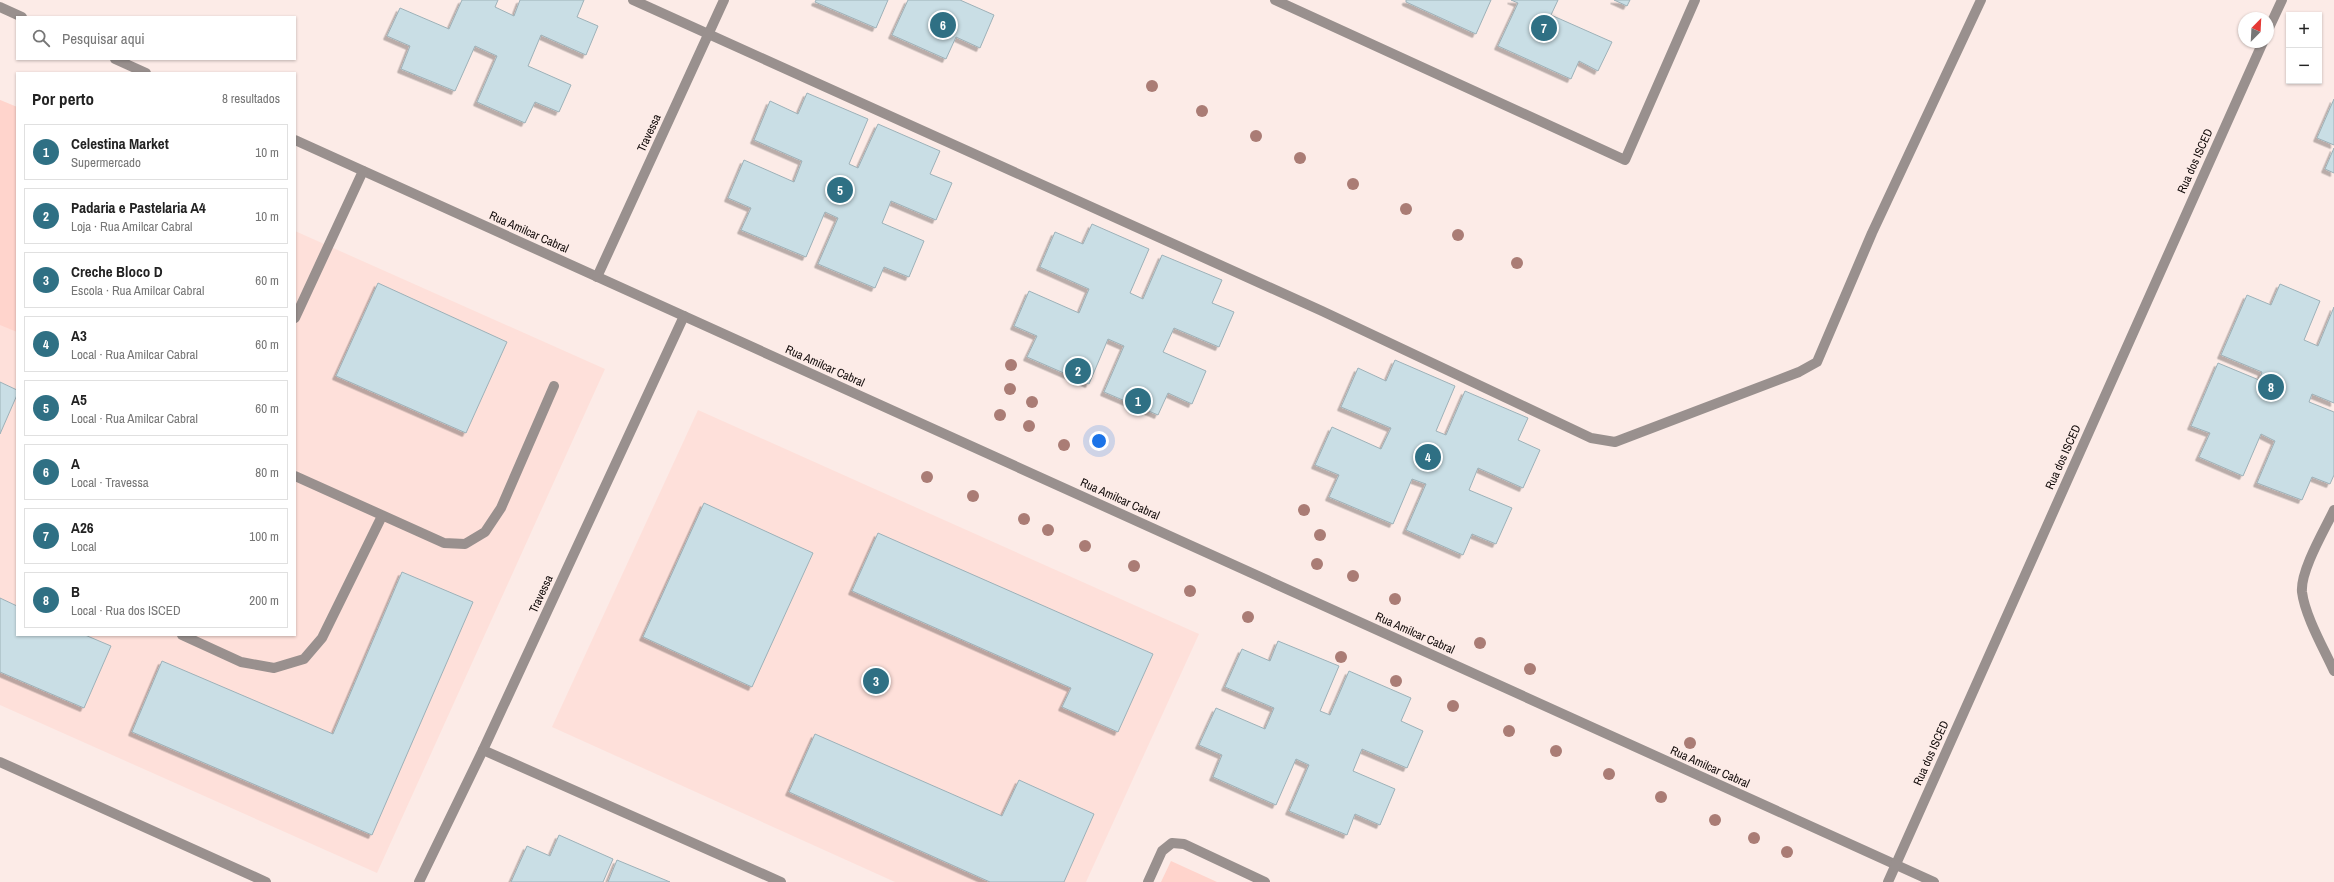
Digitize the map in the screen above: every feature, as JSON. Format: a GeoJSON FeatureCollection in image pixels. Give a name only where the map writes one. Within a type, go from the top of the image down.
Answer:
{"type":"FeatureCollection","features":[{"type":"Feature","properties":{"kind":"street"},"geometry":{"type":"LineString","coordinates":[[633,0],[1315,307],[1592,438],[1615,442],[1800,372],[1817,362],[1872,232],[1981,0]]}},
{"type":"Feature","properties":{"kind":"street","name":"Travessa"},"geometry":{"type":"LineString","coordinates":[[596,277],[724,0]]}},
{"type":"Feature","properties":{"kind":"street"},"geometry":{"type":"LineString","coordinates":[[1275,0],[1625,160],[1695,0]]}},
{"type":"Feature","properties":{"kind":"street"},"geometry":{"type":"LineString","coordinates":[[2274,17],[2282,0]]}},
{"type":"Feature","properties":{"kind":"street"},"geometry":{"type":"LineString","coordinates":[[0,7],[20,16]]}},
{"type":"Feature","properties":{"kind":"street","name":"Rua dos ISCED"},"geometry":{"type":"LineString","coordinates":[[1888,882],[2260,48]]}},
{"type":"Feature","properties":{"kind":"street"},"geometry":{"type":"LineString","coordinates":[[117,60],[144,72]]}},
{"type":"Feature","properties":{"kind":"street","name":"Rua Amilcar Cabral"},"geometry":{"type":"LineString","coordinates":[[296,140],[1934,882]]}},
{"type":"Feature","properties":{"kind":"street"},"geometry":{"type":"LineString","coordinates":[[296,316],[363,171]]}},
{"type":"Feature","properties":{"kind":"street","name":"Travessa"},"geometry":{"type":"LineString","coordinates":[[419,882],[483,750],[684,316]]}},
{"type":"Feature","properties":{"kind":"street"},"geometry":{"type":"LineString","coordinates":[[296,476],[444,543],[465,544],[485,532],[501,508],[554,386]]}},
{"type":"Feature","properties":{"kind":"street"},"geometry":{"type":"LineString","coordinates":[[2334,510],[2307,565],[2302,591],[2313,627],[2334,671]]}},
{"type":"Feature","properties":{"kind":"street"},"geometry":{"type":"LineString","coordinates":[[184,636],[248,663],[274,668],[304,659],[322,638],[382,516]]}},
{"type":"Feature","properties":{"kind":"street"},"geometry":{"type":"LineString","coordinates":[[483,750],[781,882]]}},
{"type":"Feature","properties":{"kind":"street"},"geometry":{"type":"LineString","coordinates":[[0,762],[266,882]]}},
{"type":"Feature","properties":{"kind":"street"},"geometry":{"type":"LineString","coordinates":[[1148,882],[1162,851],[1172,843],[1184,844],[1265,882]]}},
{"type":"Feature","properties":{"kind":"shaded area"},"geometry":{"type":"Polygon","coordinates":[[[0,100],[16,107],[16,636],[296,636],[296,231],[605,369],[377,873],[0,705],[0,100]]]}},
{"type":"Feature","properties":{"kind":"shaded area"},"geometry":{"type":"Polygon","coordinates":[[[0,100],[16,107],[16,332],[0,325],[0,100]]]}},
{"type":"Feature","properties":{"kind":"shaded area"},"geometry":{"type":"Polygon","coordinates":[[[698,410],[1199,634],[1086,882],[895,882],[552,727],[698,410]]]}},
{"type":"Feature","properties":{"kind":"shaded area"},"geometry":{"type":"Polygon","coordinates":[[[1171,861],[1217,882],[1161,882],[1171,861]]]}},
{"type":"Feature","properties":{"kind":"building"},"geometry":{"type":"Polygon","coordinates":[[[462,0],[498,0],[495,7],[514,16],[520,0],[584,0],[577,17],[598,26],[586,55],[541,35],[528,66],[571,85],[559,112],[535,102],[525,123],[477,102],[497,56],[475,46],[455,91],[401,69],[410,46],[387,36],[400,8],[449,29],[462,0]]]}},
{"type":"Feature","properties":{"kind":"building"},"geometry":{"type":"Polygon","coordinates":[[[816,0],[888,0],[876,28],[815,2],[816,0]]]}},
{"type":"Feature","properties":{"kind":"building"},"geometry":{"type":"Polygon","coordinates":[[[908,0],[960,0],[994,15],[980,48],[956,37],[946,59],[892,35],[908,0]]]}},
{"type":"Feature","properties":{"kind":"building"},"geometry":{"type":"Polygon","coordinates":[[[1406,0],[1491,0],[1476,34],[1406,2],[1406,0]]]}},
{"type":"Feature","properties":{"kind":"building"},"geometry":{"type":"Polygon","coordinates":[[[1511,0],[1558,0],[1551,15],[1612,42],[1598,71],[1579,61],[1571,79],[1498,46],[1518,3],[1511,0]]]}},
{"type":"Feature","properties":{"kind":"building"},"geometry":{"type":"Polygon","coordinates":[[[1614,0],[1630,0],[1627,6],[1614,0]]]}},
{"type":"Feature","properties":{"kind":"building"},"geometry":{"type":"Polygon","coordinates":[[[807,93],[868,119],[849,164],[858,168],[878,124],[940,151],[930,174],[952,183],[936,220],[891,201],[882,223],[924,241],[909,277],[884,267],[875,288],[818,264],[838,218],[825,212],[806,257],[741,230],[751,208],[728,198],[744,160],[794,182],[802,161],[754,140],[770,101],[798,114],[807,93]]]}},
{"type":"Feature","properties":{"kind":"building"},"geometry":{"type":"Polygon","coordinates":[[[2334,99],[2334,145],[2317,138],[2334,99]]]}},
{"type":"Feature","properties":{"kind":"building"},"geometry":{"type":"Polygon","coordinates":[[[2334,148],[2334,173],[2325,169],[2334,148]]]}},
{"type":"Feature","properties":{"kind":"building"},"geometry":{"type":"Polygon","coordinates":[[[1092,224],[1149,249],[1130,293],[1143,299],[1162,255],[1222,280],[1212,303],[1234,312],[1219,347],[1174,328],[1163,352],[1206,371],[1192,404],[1168,393],[1158,415],[1104,392],[1124,346],[1108,339],[1089,384],[1027,357],[1037,336],[1014,326],[1029,291],[1079,313],[1089,289],[1040,267],[1055,232],[1083,244],[1092,224]]]}},
{"type":"Feature","properties":{"kind":"building"},"geometry":{"type":"Polygon","coordinates":[[[378,283],[507,342],[466,433],[336,376],[378,283]]]}},
{"type":"Feature","properties":{"kind":"building"},"geometry":{"type":"Polygon","coordinates":[[[2280,284],[2320,301],[2304,340],[2318,346],[2334,307],[2334,403],[2312,394],[2309,402],[2334,412],[2334,475],[2330,484],[2312,477],[2302,500],[2257,483],[2275,441],[2261,434],[2243,476],[2199,457],[2210,433],[2191,426],[2218,363],[2259,380],[2262,372],[2221,355],[2247,295],[2271,305],[2280,284]]]}},
{"type":"Feature","properties":{"kind":"building"},"geometry":{"type":"Polygon","coordinates":[[[1395,360],[1455,386],[1436,431],[1446,435],[1465,391],[1528,418],[1518,440],[1540,450],[1523,488],[1478,468],[1469,490],[1512,508],[1496,544],[1472,534],[1463,555],[1406,530],[1426,484],[1412,479],[1393,524],[1329,497],[1339,475],[1315,465],[1332,427],[1381,449],[1391,428],[1341,407],[1358,368],[1386,381],[1395,360]]]}},
{"type":"Feature","properties":{"kind":"building"},"geometry":{"type":"Polygon","coordinates":[[[0,382],[16,390],[16,397],[0,434],[0,382]]]}},
{"type":"Feature","properties":{"kind":"building"},"geometry":{"type":"Polygon","coordinates":[[[704,503],[813,553],[752,687],[643,637],[704,503]]]}},
{"type":"Feature","properties":{"kind":"building"},"geometry":{"type":"Polygon","coordinates":[[[878,533],[1153,654],[1118,732],[1062,707],[1071,688],[852,591],[878,533]]]}},
{"type":"Feature","properties":{"kind":"building"},"geometry":{"type":"Polygon","coordinates":[[[402,572],[473,602],[372,835],[132,732],[162,661],[333,734],[402,572]]]}},
{"type":"Feature","properties":{"kind":"building"},"geometry":{"type":"Polygon","coordinates":[[[0,598],[16,606],[16,636],[87,636],[111,646],[84,708],[0,672],[0,598]]]}},
{"type":"Feature","properties":{"kind":"building"},"geometry":{"type":"Polygon","coordinates":[[[1278,641],[1339,666],[1320,711],[1330,715],[1349,671],[1411,698],[1401,721],[1423,731],[1407,768],[1362,749],[1353,771],[1395,789],[1380,825],[1355,814],[1347,835],[1289,811],[1309,765],[1296,759],[1276,805],[1213,777],[1222,755],[1199,745],[1216,708],[1265,729],[1274,708],[1225,687],[1242,649],[1270,661],[1278,641]]]}},
{"type":"Feature","properties":{"kind":"building"},"geometry":{"type":"Polygon","coordinates":[[[815,734],[1002,816],[1019,780],[1094,814],[1064,882],[990,882],[789,792],[815,734]]]}},
{"type":"Feature","properties":{"kind":"building"},"geometry":{"type":"Polygon","coordinates":[[[559,835],[613,859],[603,882],[511,882],[527,846],[550,856],[559,835]]]}},
{"type":"Feature","properties":{"kind":"building"},"geometry":{"type":"Polygon","coordinates":[[[617,860],[670,882],[608,882],[617,860]]]}},
{"type":"Feature","properties":{"kind":"place","name":"A"},"geometry":{"type":"Point","coordinates":[943,25]}},
{"type":"Feature","properties":{"kind":"place","name":"A26"},"geometry":{"type":"Point","coordinates":[1544,28]}},
{"type":"Feature","properties":{"kind":"place","name":"A5"},"geometry":{"type":"Point","coordinates":[840,190]}},
{"type":"Feature","properties":{"kind":"place","name":"Padaria e Pastelaria A4"},"geometry":{"type":"Point","coordinates":[1078,371]}},
{"type":"Feature","properties":{"kind":"place","name":"B"},"geometry":{"type":"Point","coordinates":[2271,387]}},
{"type":"Feature","properties":{"kind":"place","name":"Celestina Market"},"geometry":{"type":"Point","coordinates":[1138,401]}},
{"type":"Feature","properties":{"kind":"place","name":"A3"},"geometry":{"type":"Point","coordinates":[1428,457]}},
{"type":"Feature","properties":{"kind":"place","name":"Creche Bloco D"},"geometry":{"type":"Point","coordinates":[876,681]}}]}
